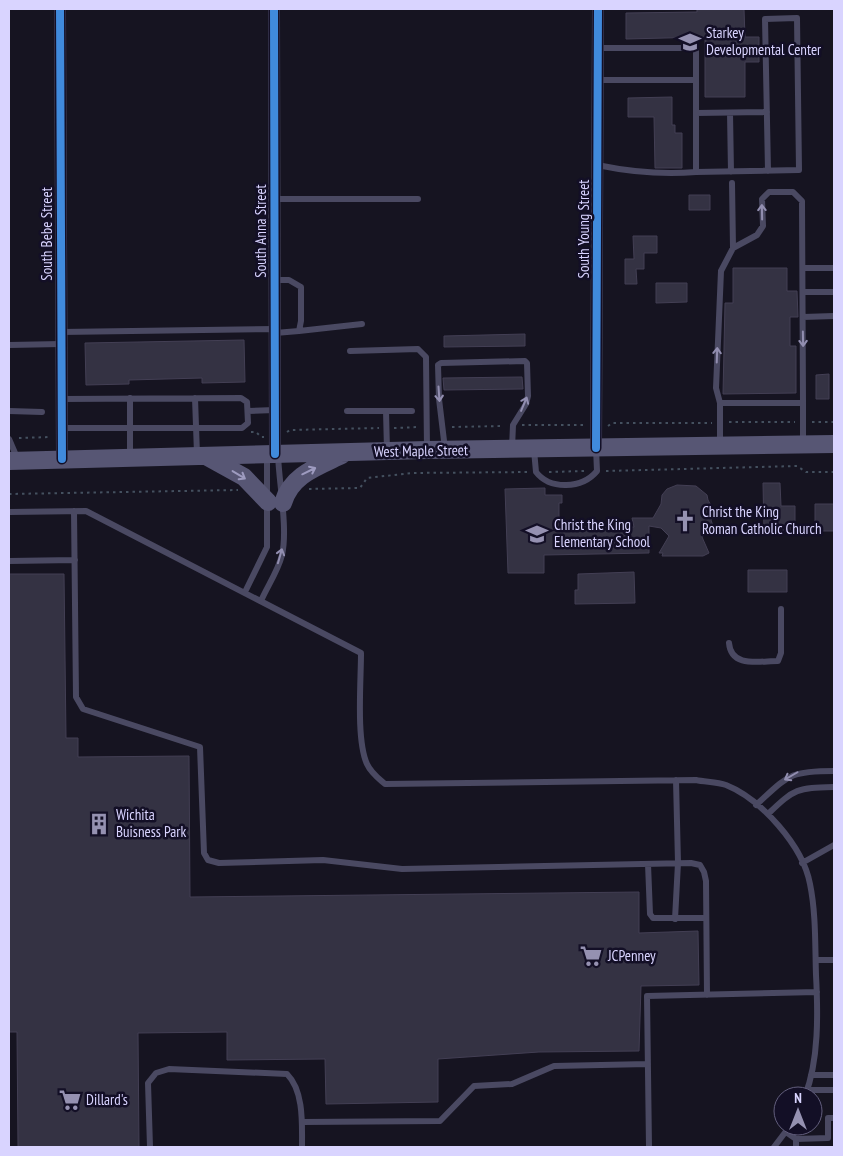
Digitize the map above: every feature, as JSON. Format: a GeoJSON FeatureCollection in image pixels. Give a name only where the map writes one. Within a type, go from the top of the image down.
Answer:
{"type":"FeatureCollection","features":[{"type":"Feature","properties":{"kind":"main road","name":"West Maple Street"},"geometry":{"type":"LineString","coordinates":[[14,461],[427,450],[834,444]]}},
{"type":"Feature","properties":{"kind":"main road"},"geometry":{"type":"LineString","coordinates":[[201,456],[250,483],[276,502],[286,493],[296,479],[348,452]]}},
{"type":"Feature","properties":{"kind":"street","name":"South Bebe Street"},"geometry":{"type":"LineString","coordinates":[[60,9],[62,459]]}},
{"type":"Feature","properties":{"kind":"street","name":"South Anna Street"},"geometry":{"type":"LineString","coordinates":[[274,9],[274,454]]}},
{"type":"Feature","properties":{"kind":"street","name":"South Young Street"},"geometry":{"type":"LineString","coordinates":[[596,448],[598,9]]}},
{"type":"Feature","properties":{"kind":"lane"},"geometry":{"type":"LineString","coordinates":[[598,165],[633,172],[676,174],[799,170],[797,18],[765,18],[768,171]]}},
{"type":"Feature","properties":{"kind":"lane"},"geometry":{"type":"LineString","coordinates":[[598,48],[696,48],[696,172]]}},
{"type":"Feature","properties":{"kind":"lane"},"geometry":{"type":"LineString","coordinates":[[598,80],[696,80]]}},
{"type":"Feature","properties":{"kind":"lane"},"geometry":{"type":"LineString","coordinates":[[730,112],[731,172]]}},
{"type":"Feature","properties":{"kind":"lane"},"geometry":{"type":"LineString","coordinates":[[696,113],[767,112]]}},
{"type":"Feature","properties":{"kind":"lane"},"geometry":{"type":"LineString","coordinates":[[720,446],[720,403],[716,388],[721,271],[733,248],[732,183]]}},
{"type":"Feature","properties":{"kind":"lane"},"geometry":{"type":"LineString","coordinates":[[733,248],[756,235],[762,226],[762,199],[768,192],[794,192],[802,201],[803,444]]}},
{"type":"Feature","properties":{"kind":"lane"},"geometry":{"type":"LineString","coordinates":[[274,199],[418,199]]}},
{"type":"Feature","properties":{"kind":"lane"},"geometry":{"type":"LineString","coordinates":[[802,268],[834,268]]}},
{"type":"Feature","properties":{"kind":"lane"},"geometry":{"type":"LineString","coordinates":[[274,280],[289,280],[301,287],[302,321],[299,331]]}},
{"type":"Feature","properties":{"kind":"lane"},"geometry":{"type":"LineString","coordinates":[[803,292],[834,292]]}},
{"type":"Feature","properties":{"kind":"lane"},"geometry":{"type":"LineString","coordinates":[[803,316],[834,316]]}},
{"type":"Feature","properties":{"kind":"lane"},"geometry":{"type":"LineString","coordinates":[[9,344],[61,338],[299,331],[362,324]]}},
{"type":"Feature","properties":{"kind":"lane"},"geometry":{"type":"LineString","coordinates":[[350,350],[418,350],[426,357],[427,450]]}},
{"type":"Feature","properties":{"kind":"lane"},"geometry":{"type":"LineString","coordinates":[[446,450],[439,400],[438,365],[441,363],[525,361],[527,363],[528,396],[526,404],[512,426],[512,449]]}},
{"type":"Feature","properties":{"kind":"lane"},"geometry":{"type":"LineString","coordinates":[[130,398],[130,458]]}},
{"type":"Feature","properties":{"kind":"lane"},"geometry":{"type":"LineString","coordinates":[[195,398],[196,428],[201,456]]}},
{"type":"Feature","properties":{"kind":"lane"},"geometry":{"type":"LineString","coordinates":[[62,399],[241,398],[247,402],[248,411],[248,423],[242,428],[62,428]]}},
{"type":"Feature","properties":{"kind":"lane"},"geometry":{"type":"LineString","coordinates":[[720,403],[803,403]]}},
{"type":"Feature","properties":{"kind":"lane"},"geometry":{"type":"LineString","coordinates":[[248,411],[275,410]]}},
{"type":"Feature","properties":{"kind":"lane"},"geometry":{"type":"LineString","coordinates":[[9,411],[42,412]]}},
{"type":"Feature","properties":{"kind":"lane"},"geometry":{"type":"LineString","coordinates":[[347,411],[412,411]]}},
{"type":"Feature","properties":{"kind":"lane"},"geometry":{"type":"LineString","coordinates":[[386,411],[387,452]]}},
{"type":"Feature","properties":{"kind":"lane"},"geometry":{"type":"LineString","coordinates":[[9,439],[14,461]]}},
{"type":"Feature","properties":{"kind":"lane"},"geometry":{"type":"LineString","coordinates":[[534,449],[536,472],[546,482],[554,484],[578,483],[591,478],[597,471],[596,448]]}},
{"type":"Feature","properties":{"kind":"lane"},"geometry":{"type":"LineString","coordinates":[[245,592],[267,547],[276,502],[280,493],[274,454]]}},
{"type":"Feature","properties":{"kind":"lane"},"geometry":{"type":"LineString","coordinates":[[261,601],[282,556],[276,502],[274,454]]}},
{"type":"Feature","properties":{"kind":"lane"},"geometry":{"type":"LineString","coordinates":[[74,511],[76,697],[83,709],[200,747],[204,853],[208,860],[219,863],[323,860],[402,869],[678,863],[700,865],[704,872],[707,994]]}},
{"type":"Feature","properties":{"kind":"lane"},"geometry":{"type":"LineString","coordinates":[[9,512],[86,511],[361,653],[362,743],[367,764],[374,775],[385,784],[696,780],[725,785],[741,793],[775,819],[802,863],[810,881],[817,992],[811,1075],[808,1086]]}},
{"type":"Feature","properties":{"kind":"lane"},"geometry":{"type":"LineString","coordinates":[[9,561],[75,560]]}},
{"type":"Feature","properties":{"kind":"lane"},"geometry":{"type":"LineString","coordinates":[[729,643],[734,658],[742,662],[778,661],[781,653],[781,609]]}},
{"type":"Feature","properties":{"kind":"lane"},"geometry":{"type":"LineString","coordinates":[[756,805],[793,774],[803,771],[834,771]]}},
{"type":"Feature","properties":{"kind":"lane"},"geometry":{"type":"LineString","coordinates":[[675,919],[678,863],[676,780]]}},
{"type":"Feature","properties":{"kind":"lane"},"geometry":{"type":"LineString","coordinates":[[768,814],[792,792],[802,788],[834,787]]}},
{"type":"Feature","properties":{"kind":"lane"},"geometry":{"type":"LineString","coordinates":[[802,863],[834,846]]}},
{"type":"Feature","properties":{"kind":"lane"},"geometry":{"type":"LineString","coordinates":[[648,864],[650,914],[653,918],[706,918]]}},
{"type":"Feature","properties":{"kind":"lane"},"geometry":{"type":"LineString","coordinates":[[816,960],[834,960]]}},
{"type":"Feature","properties":{"kind":"lane"},"geometry":{"type":"LineString","coordinates":[[649,1147],[647,996],[817,992]]}},
{"type":"Feature","properties":{"kind":"lane"},"geometry":{"type":"LineString","coordinates":[[302,1122],[440,1121],[474,1086],[512,1084],[554,1066],[648,1064]]}},
{"type":"Feature","properties":{"kind":"lane"},"geometry":{"type":"LineString","coordinates":[[150,1147],[148,1083],[156,1073],[169,1069],[287,1074],[294,1082],[302,1122],[302,1147]]}},
{"type":"Feature","properties":{"kind":"lane"},"geometry":{"type":"LineString","coordinates":[[811,1075],[834,1075]]}},
{"type":"Feature","properties":{"kind":"lane"},"geometry":{"type":"LineString","coordinates":[[796,1139],[828,1138],[828,1118],[834,1118]]}},
{"type":"Feature","properties":{"kind":"lane"},"geometry":{"type":"LineString","coordinates":[[774,1147],[783,1136]]}},
{"type":"Feature","properties":{"kind":"lane"},"geometry":{"type":"LineString","coordinates":[[794,1136],[796,1139],[796,1147]]}},
{"type":"Feature","properties":{"kind":"path"},"geometry":{"type":"LineString","coordinates":[[296,479],[308,489],[360,488],[367,478],[412,473],[797,466],[806,472],[834,472]]}},
{"type":"Feature","properties":{"kind":"path"},"geometry":{"type":"LineString","coordinates":[[9,494],[240,490],[250,483]]}},
{"type":"Feature","properties":{"kind":"building"},"geometry":{"type":"Polygon","coordinates":[[[697,9],[744,9],[745,37],[759,37],[759,62],[745,62],[745,97],[705,97],[705,37],[626,39],[626,13],[697,12],[697,9]]]}},
{"type":"Feature","properties":{"kind":"building"},"geometry":{"type":"Polygon","coordinates":[[[672,97],[672,125],[675,125],[675,133],[682,133],[682,168],[655,168],[654,117],[628,117],[628,98],[672,97]]]}},
{"type":"Feature","properties":{"kind":"building"},"geometry":{"type":"Polygon","coordinates":[[[689,195],[710,195],[710,210],[689,210],[689,195]]]}},
{"type":"Feature","properties":{"kind":"building"},"geometry":{"type":"Polygon","coordinates":[[[633,236],[657,236],[657,253],[644,253],[644,269],[636,269],[637,284],[625,284],[625,259],[634,259],[633,236]]]}},
{"type":"Feature","properties":{"kind":"building"},"geometry":{"type":"Polygon","coordinates":[[[733,268],[787,268],[787,291],[797,291],[798,317],[790,317],[790,346],[796,346],[796,393],[723,394],[725,303],[733,303],[733,268]]]}},
{"type":"Feature","properties":{"kind":"building"},"geometry":{"type":"Polygon","coordinates":[[[656,283],[687,283],[687,302],[656,303],[656,283]]]}},
{"type":"Feature","properties":{"kind":"building"},"geometry":{"type":"Polygon","coordinates":[[[525,334],[525,346],[444,347],[444,336],[525,334]]]}},
{"type":"Feature","properties":{"kind":"building"},"geometry":{"type":"Polygon","coordinates":[[[244,340],[245,382],[202,383],[202,378],[129,380],[129,384],[86,385],[85,343],[244,340]]]}},
{"type":"Feature","properties":{"kind":"building"},"geometry":{"type":"Polygon","coordinates":[[[829,374],[829,399],[816,399],[816,375],[829,374]]]}},
{"type":"Feature","properties":{"kind":"building"},"geometry":{"type":"Polygon","coordinates":[[[522,377],[523,389],[444,390],[443,378],[522,377]]]}},
{"type":"Feature","properties":{"kind":"building"},"geometry":{"type":"Polygon","coordinates":[[[763,483],[780,483],[781,506],[795,506],[795,531],[764,532],[763,483]]]}},
{"type":"Feature","properties":{"kind":"building"},"geometry":{"type":"Polygon","coordinates":[[[677,485],[696,486],[707,495],[713,509],[711,520],[713,526],[705,531],[702,537],[709,553],[703,556],[662,556],[663,553],[659,553],[669,536],[661,528],[649,526],[649,553],[544,555],[544,573],[508,573],[505,489],[545,488],[545,495],[562,495],[562,503],[559,503],[559,522],[572,522],[572,527],[634,527],[632,518],[653,518],[661,504],[662,495],[667,489],[677,485]]]}},
{"type":"Feature","properties":{"kind":"building"},"geometry":{"type":"Polygon","coordinates":[[[815,504],[834,504],[834,531],[815,531],[815,504]]]}},
{"type":"Feature","properties":{"kind":"building"},"geometry":{"type":"Polygon","coordinates":[[[748,570],[787,570],[787,592],[748,592],[748,570]]]}},
{"type":"Feature","properties":{"kind":"building"},"geometry":{"type":"Polygon","coordinates":[[[634,572],[635,603],[575,604],[575,590],[578,590],[578,574],[634,572]]]}},
{"type":"Feature","properties":{"kind":"building","name":"Wichita Buisness Park"},"geometry":{"type":"Polygon","coordinates":[[[9,574],[64,574],[66,738],[78,738],[78,757],[189,756],[190,897],[639,892],[639,933],[698,931],[699,985],[641,986],[639,1051],[539,1052],[438,1059],[438,1102],[326,1104],[325,1059],[227,1060],[227,1032],[138,1033],[139,1147],[18,1147],[17,1032],[9,1032],[9,574]]]}},
{"type":"Feature","properties":{"kind":"cycle path"},"geometry":{"type":"LineString","coordinates":[[60,9],[62,459]]}},
{"type":"Feature","properties":{"kind":"cycle path"},"geometry":{"type":"LineString","coordinates":[[274,9],[275,454]]}},
{"type":"Feature","properties":{"kind":"cycle path"},"geometry":{"type":"LineString","coordinates":[[596,448],[598,9]]}},
{"type":"Feature","properties":{"kind":"place","name":"Starkey Developmental Center"},"geometry":{"type":"Point","coordinates":[690,42]}},
{"type":"Feature","properties":{"kind":"place","name":"Christ the King Roman Catholic Church"},"geometry":{"type":"Point","coordinates":[685,521]}},
{"type":"Feature","properties":{"kind":"place","name":"Christ the King Elementary School"},"geometry":{"type":"Point","coordinates":[537,534]}},
{"type":"Feature","properties":{"kind":"place","name":"Wichita Buisness Park"},"geometry":{"type":"Point","coordinates":[99,824]}},
{"type":"Feature","properties":{"kind":"place","name":"JCPenney"},"geometry":{"type":"Point","coordinates":[591,956]}},
{"type":"Feature","properties":{"kind":"place","name":"Dillard's"},"geometry":{"type":"Point","coordinates":[70,1100]}}]}
